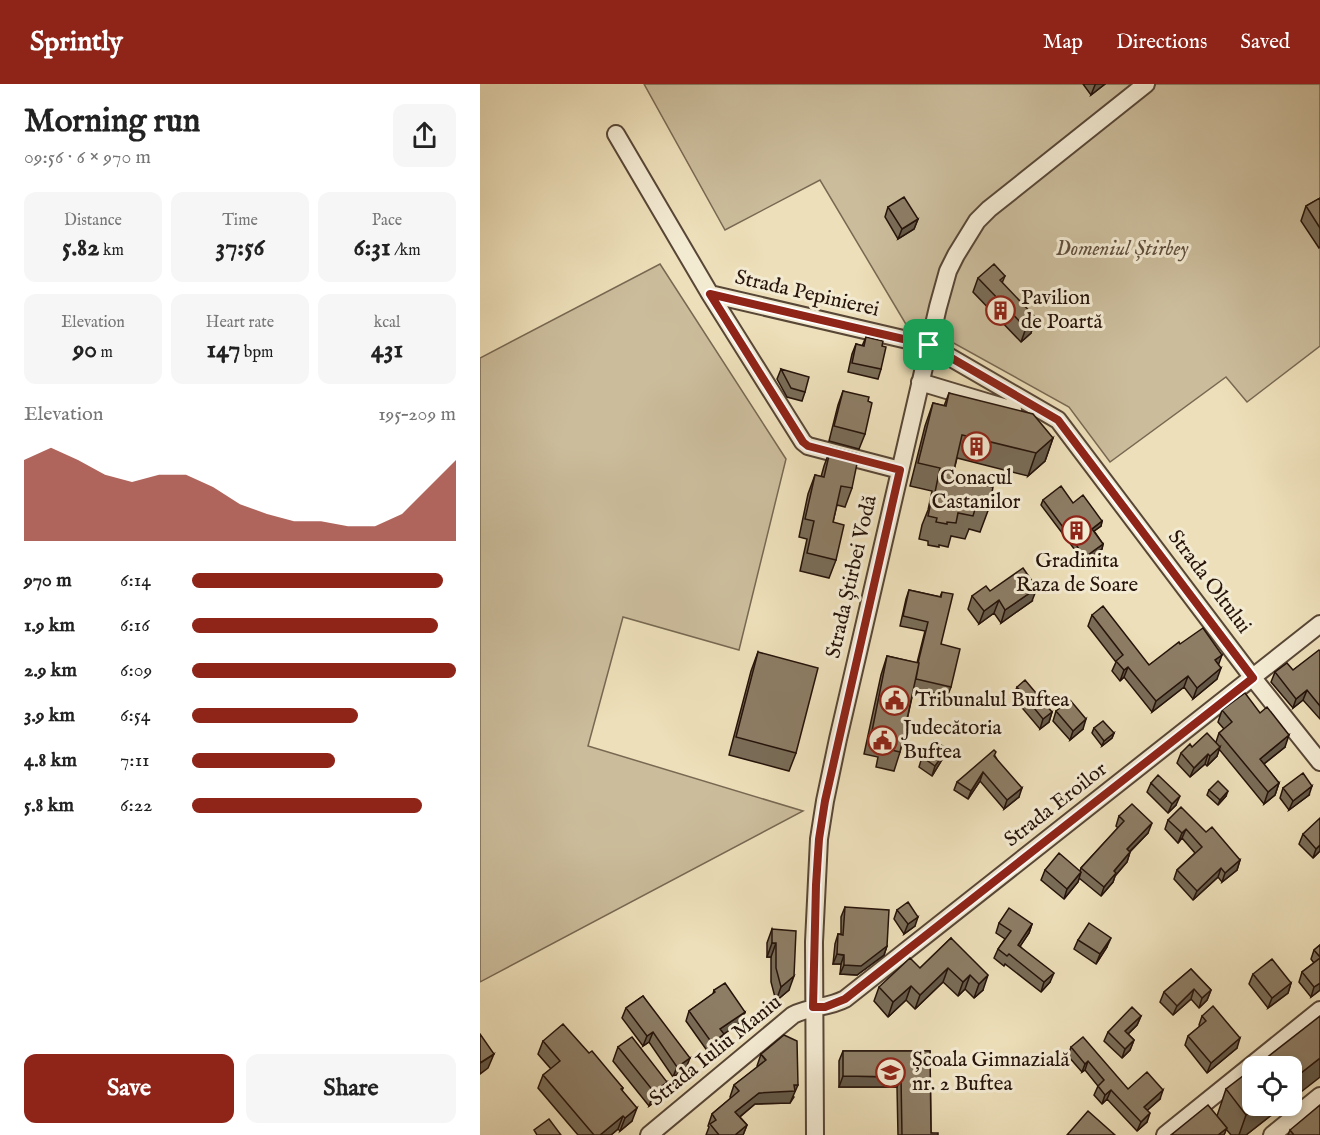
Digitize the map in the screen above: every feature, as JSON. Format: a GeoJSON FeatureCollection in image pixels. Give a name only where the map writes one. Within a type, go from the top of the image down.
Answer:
{"type":"FeatureCollection","features":[{"type":"Feature","properties":{"kind":"street","name":"Strada Știrbei Vodă"},"geometry":{"type":"LineString","coordinates":[[814,1135],[813,1007],[819,839],[825,801],[920,382],[948,272],[976,221],[1146,84]]}},
{"type":"Feature","properties":{"kind":"street","name":"Strada Pepinierei"},"geometry":{"type":"LineString","coordinates":[[616,134],[710,294],[803,442],[808,446],[900,470]]}},
{"type":"Feature","properties":{"kind":"street","name":"Strada Pepinierei"},"geometry":{"type":"LineString","coordinates":[[710,294],[929,345]]}},
{"type":"Feature","properties":{"kind":"street","name":"Strada Oltului"},"geometry":{"type":"LineString","coordinates":[[929,345],[1053,416],[1065,428],[1253,678],[1320,762]]}},
{"type":"Feature","properties":{"kind":"street"},"geometry":{"type":"LineString","coordinates":[[920,382],[1065,428]]}},
{"type":"Feature","properties":{"kind":"street","name":"Strada Eroilor"},"geometry":{"type":"LineString","coordinates":[[813,1007],[825,1007],[845,999],[1320,624]]}},
{"type":"Feature","properties":{"kind":"street","name":"Strada Iuliu Maniu"},"geometry":{"type":"LineString","coordinates":[[649,1135],[793,1015],[813,1007]]}},
{"type":"Feature","properties":{"kind":"street"},"geometry":{"type":"LineString","coordinates":[[1165,1135],[1320,1010]]}},
{"type":"Feature","properties":{"kind":"street"},"geometry":{"type":"LineString","coordinates":[[1272,1135],[1320,1096]]}},
{"type":"Feature","properties":{"kind":"green space","name":"Domeniul Știrbey"},"geometry":{"type":"Polygon","coordinates":[[[644,84],[1320,84],[1320,346],[1247,402],[1226,377],[1110,462],[1069,407],[941,336],[907,326],[820,180],[725,230],[644,84]]]}},
{"type":"Feature","properties":{"kind":"green space"},"geometry":{"type":"Polygon","coordinates":[[[660,264],[786,459],[739,650],[623,617],[588,746],[803,811],[480,982],[480,358],[660,264]]]}},
{"type":"Feature","properties":{"kind":"building"},"geometry":{"type":"Polygon","coordinates":[[[904,197],[918,219],[902,229],[888,207],[904,197]]]}},
{"type":"Feature","properties":{"kind":"building"},"geometry":{"type":"Polygon","coordinates":[[[1320,198],[1320,228],[1306,206],[1320,198]]]}},
{"type":"Feature","properties":{"kind":"building"},"geometry":{"type":"Polygon","coordinates":[[[994,264],[1005,276],[1000,280],[1036,318],[1026,328],[978,278],[994,264]]]}},
{"type":"Feature","properties":{"kind":"building"},"geometry":{"type":"Polygon","coordinates":[[[866,337],[883,341],[882,346],[886,347],[881,369],[852,363],[856,344],[864,346],[866,337]]]}},
{"type":"Feature","properties":{"kind":"building"},"geometry":{"type":"Polygon","coordinates":[[[781,369],[809,377],[805,392],[791,388],[781,369]]]}},
{"type":"Feature","properties":{"kind":"building"},"geometry":{"type":"Polygon","coordinates":[[[843,391],[869,397],[868,401],[872,403],[865,434],[834,426],[843,391]]]}},
{"type":"Feature","properties":{"kind":"building"},"geometry":{"type":"Polygon","coordinates":[[[949,393],[1033,414],[1053,438],[1036,453],[962,435],[953,474],[966,477],[965,481],[993,487],[989,508],[976,506],[973,516],[958,513],[956,523],[947,522],[947,524],[936,522],[937,518],[928,516],[940,468],[918,463],[933,403],[946,406],[949,393]]]}},
{"type":"Feature","properties":{"kind":"building"},"geometry":{"type":"Polygon","coordinates":[[[831,447],[859,454],[852,488],[841,486],[833,522],[844,525],[836,560],[807,553],[814,521],[805,519],[815,475],[824,477],[831,447]]]}},
{"type":"Feature","properties":{"kind":"building","name":"Gradinita Raza de Soare"},"geometry":{"type":"Polygon","coordinates":[[[1061,486],[1073,503],[1083,495],[1102,521],[1092,529],[1103,544],[1085,557],[1043,500],[1061,486]]]}},
{"type":"Feature","properties":{"kind":"building"},"geometry":{"type":"Polygon","coordinates":[[[1023,568],[1037,588],[1005,610],[999,600],[984,611],[972,596],[986,586],[990,591],[1023,568]]]}},
{"type":"Feature","properties":{"kind":"building"},"geometry":{"type":"Polygon","coordinates":[[[909,590],[941,597],[942,592],[953,594],[941,644],[960,649],[951,687],[916,679],[928,622],[903,616],[909,590]]]}},
{"type":"Feature","properties":{"kind":"building"},"geometry":{"type":"Polygon","coordinates":[[[1103,606],[1149,665],[1179,642],[1180,644],[1203,628],[1222,655],[1215,660],[1221,668],[1197,688],[1188,676],[1156,701],[1128,667],[1124,670],[1116,661],[1123,655],[1092,615],[1103,606]]]}},
{"type":"Feature","properties":{"kind":"building"},"geometry":{"type":"Polygon","coordinates":[[[1319,650],[1320,706],[1307,690],[1296,699],[1275,672],[1287,663],[1293,670],[1319,650]]]}},
{"type":"Feature","properties":{"kind":"building"},"geometry":{"type":"Polygon","coordinates":[[[758,652],[818,668],[796,753],[736,737],[758,652]]]}},
{"type":"Feature","properties":{"kind":"building"},"geometry":{"type":"Polygon","coordinates":[[[887,656],[919,663],[900,752],[883,748],[885,739],[871,736],[887,656]]]}},
{"type":"Feature","properties":{"kind":"building"},"geometry":{"type":"Polygon","coordinates":[[[1025,680],[1052,712],[1043,719],[1017,687],[1025,680]]]}},
{"type":"Feature","properties":{"kind":"building"},"geometry":{"type":"Polygon","coordinates":[[[1245,693],[1260,713],[1267,707],[1289,735],[1260,759],[1279,783],[1268,792],[1219,733],[1232,722],[1222,710],[1245,693]]]}},
{"type":"Feature","properties":{"kind":"building"},"geometry":{"type":"Polygon","coordinates":[[[1070,700],[1086,719],[1073,731],[1056,711],[1070,700]]]}},
{"type":"Feature","properties":{"kind":"building"},"geometry":{"type":"Polygon","coordinates":[[[1103,721],[1114,733],[1104,741],[1094,728],[1103,721]]]}},
{"type":"Feature","properties":{"kind":"building"},"geometry":{"type":"Polygon","coordinates":[[[1207,733],[1220,747],[1210,756],[1208,754],[1194,768],[1181,753],[1190,744],[1192,747],[1207,733]]]}},
{"type":"Feature","properties":{"kind":"building"},"geometry":{"type":"Polygon","coordinates":[[[934,740],[947,749],[935,766],[922,757],[934,740]]]}},
{"type":"Feature","properties":{"kind":"building"},"geometry":{"type":"Polygon","coordinates":[[[994,750],[996,752],[994,756],[1022,788],[1007,800],[983,772],[971,791],[957,782],[994,750]]]}},
{"type":"Feature","properties":{"kind":"building"},"geometry":{"type":"Polygon","coordinates":[[[1303,773],[1312,786],[1293,801],[1283,788],[1303,773]]]}},
{"type":"Feature","properties":{"kind":"building"},"geometry":{"type":"Polygon","coordinates":[[[1158,775],[1180,796],[1172,804],[1151,783],[1158,775]]]}},
{"type":"Feature","properties":{"kind":"building"},"geometry":{"type":"Polygon","coordinates":[[[1218,781],[1228,791],[1220,800],[1209,790],[1218,781]]]}},
{"type":"Feature","properties":{"kind":"building"},"geometry":{"type":"Polygon","coordinates":[[[1132,804],[1152,823],[1127,849],[1130,852],[1104,887],[1081,868],[1124,821],[1119,816],[1132,804]]]}},
{"type":"Feature","properties":{"kind":"building"},"geometry":{"type":"Polygon","coordinates":[[[1181,807],[1206,832],[1212,827],[1240,860],[1225,873],[1221,868],[1197,891],[1177,870],[1202,847],[1186,829],[1182,833],[1168,820],[1181,807]]]}},
{"type":"Feature","properties":{"kind":"building"},"geometry":{"type":"Polygon","coordinates":[[[1320,818],[1320,845],[1316,849],[1303,834],[1320,818]]]}},
{"type":"Feature","properties":{"kind":"building"},"geometry":{"type":"Polygon","coordinates":[[[1059,853],[1081,872],[1067,889],[1045,870],[1059,853]]]}},
{"type":"Feature","properties":{"kind":"building"},"geometry":{"type":"Polygon","coordinates":[[[908,902],[918,917],[908,924],[897,910],[908,902]]]}},
{"type":"Feature","properties":{"kind":"building"},"geometry":{"type":"Polygon","coordinates":[[[845,907],[889,910],[887,946],[861,966],[844,965],[844,955],[837,954],[838,934],[843,935],[845,907]]]}},
{"type":"Feature","properties":{"kind":"building"},"geometry":{"type":"Polygon","coordinates":[[[1009,908],[1032,924],[1018,945],[1054,973],[1044,982],[1009,954],[1007,956],[998,949],[1011,931],[999,923],[1009,908]]]}},
{"type":"Feature","properties":{"kind":"building"},"geometry":{"type":"Polygon","coordinates":[[[1089,923],[1111,938],[1100,954],[1078,940],[1089,923]]]}},
{"type":"Feature","properties":{"kind":"building"},"geometry":{"type":"Polygon","coordinates":[[[772,929],[796,931],[794,976],[781,987],[776,968],[776,943],[772,943],[772,929]]]}},
{"type":"Feature","properties":{"kind":"building"},"geometry":{"type":"Polygon","coordinates":[[[951,938],[988,975],[979,984],[970,975],[963,982],[948,968],[920,995],[911,986],[893,1002],[879,987],[910,958],[920,968],[951,938]]]}},
{"type":"Feature","properties":{"kind":"building"},"geometry":{"type":"Polygon","coordinates":[[[1320,945],[1320,957],[1314,950],[1320,945]]]}},
{"type":"Feature","properties":{"kind":"building"},"geometry":{"type":"Polygon","coordinates":[[[1320,958],[1320,983],[1314,987],[1302,972],[1320,958]]]}},
{"type":"Feature","properties":{"kind":"building"},"geometry":{"type":"Polygon","coordinates":[[[1272,959],[1291,983],[1272,998],[1253,974],[1272,959]]]}},
{"type":"Feature","properties":{"kind":"building"},"geometry":{"type":"Polygon","coordinates":[[[1191,969],[1211,990],[1202,998],[1194,989],[1177,1006],[1164,992],[1191,969]]]}},
{"type":"Feature","properties":{"kind":"building"},"geometry":{"type":"Polygon","coordinates":[[[725,983],[745,1012],[720,1029],[724,1034],[712,1043],[689,1011],[725,983]]]}},
{"type":"Feature","properties":{"kind":"building"},"geometry":{"type":"Polygon","coordinates":[[[643,996],[690,1058],[677,1067],[653,1032],[647,1036],[626,1008],[643,996]]]}},
{"type":"Feature","properties":{"kind":"building"},"geometry":{"type":"Polygon","coordinates":[[[1213,1006],[1240,1038],[1211,1063],[1188,1036],[1206,1021],[1202,1016],[1213,1006]]]}},
{"type":"Feature","properties":{"kind":"building"},"geometry":{"type":"Polygon","coordinates":[[[1132,1007],[1141,1016],[1125,1031],[1134,1040],[1125,1049],[1108,1032],[1132,1007]]]}},
{"type":"Feature","properties":{"kind":"building"},"geometry":{"type":"Polygon","coordinates":[[[1320,1016],[1320,1058],[1302,1072],[1302,1056],[1269,1056],[1320,1016]]]}},
{"type":"Feature","properties":{"kind":"building"},"geometry":{"type":"Polygon","coordinates":[[[563,1024],[589,1053],[592,1051],[637,1108],[600,1135],[594,1135],[543,1075],[560,1061],[543,1041],[563,1024]]]}},
{"type":"Feature","properties":{"kind":"building"},"geometry":{"type":"Polygon","coordinates":[[[480,1034],[494,1054],[480,1063],[480,1034]]]}},
{"type":"Feature","properties":{"kind":"building"},"geometry":{"type":"Polygon","coordinates":[[[784,1035],[797,1041],[798,1085],[794,1085],[795,1091],[759,1093],[735,1112],[747,1125],[735,1135],[719,1135],[710,1124],[716,1120],[712,1114],[739,1091],[734,1085],[766,1060],[761,1054],[784,1035]]]}},
{"type":"Feature","properties":{"kind":"building"},"geometry":{"type":"Polygon","coordinates":[[[632,1037],[667,1082],[654,1092],[618,1047],[632,1037]]]}},
{"type":"Feature","properties":{"kind":"building"},"geometry":{"type":"Polygon","coordinates":[[[1083,1037],[1128,1089],[1147,1072],[1163,1090],[1144,1107],[1150,1113],[1141,1122],[1111,1090],[1105,1095],[1098,1086],[1104,1080],[1088,1061],[1085,1064],[1071,1047],[1083,1037]]]}},
{"type":"Feature","properties":{"kind":"building"},"geometry":{"type":"Polygon","coordinates":[[[843,1051],[930,1051],[931,1133],[938,1133],[938,1135],[902,1135],[901,1077],[843,1076],[843,1051]]]}},
{"type":"Feature","properties":{"kind":"building"},"geometry":{"type":"Polygon","coordinates":[[[1242,1077],[1242,1110],[1226,1089],[1242,1077]]]}},
{"type":"Feature","properties":{"kind":"building"},"geometry":{"type":"Polygon","coordinates":[[[1208,1105],[1227,1128],[1218,1135],[1171,1135],[1208,1105]]]}},
{"type":"Feature","properties":{"kind":"building"},"geometry":{"type":"Polygon","coordinates":[[[1320,1105],[1320,1135],[1294,1135],[1290,1130],[1320,1105]]]}},
{"type":"Feature","properties":{"kind":"building"},"geometry":{"type":"Polygon","coordinates":[[[1088,1111],[1115,1135],[1067,1135],[1088,1111]]]}},
{"type":"Feature","properties":{"kind":"building"},"geometry":{"type":"Polygon","coordinates":[[[549,1119],[561,1135],[537,1135],[534,1130],[549,1119]]]}},
{"type":"Feature","properties":{"kind":"place","name":"Pavilion de Poartă"},"geometry":{"type":"Point","coordinates":[1000,310]}},
{"type":"Feature","properties":{"kind":"place","name":"Conacul Castanilor"},"geometry":{"type":"Point","coordinates":[976,447]}},
{"type":"Feature","properties":{"kind":"place","name":"Gradinita Raza de Soare"},"geometry":{"type":"Point","coordinates":[1077,530]}},
{"type":"Feature","properties":{"kind":"place","name":"Tribunalul Buftea"},"geometry":{"type":"Point","coordinates":[894,700]}},
{"type":"Feature","properties":{"kind":"place","name":"Judecătoria Buftea"},"geometry":{"type":"Point","coordinates":[882,740]}},
{"type":"Feature","properties":{"kind":"place","name":"Școala Gimnazială nr. 2 Buftea"},"geometry":{"type":"Point","coordinates":[891,1072]}},
{"type":"Feature","properties":{"kind":"route"},"geometry":{"type":"LineString","coordinates":[[710,294],[929,345],[1058,420],[1253,678],[845,999],[825,1007],[813,1007],[816,885],[819,839],[825,801],[900,470],[808,446],[803,442],[710,294]]}}]}
